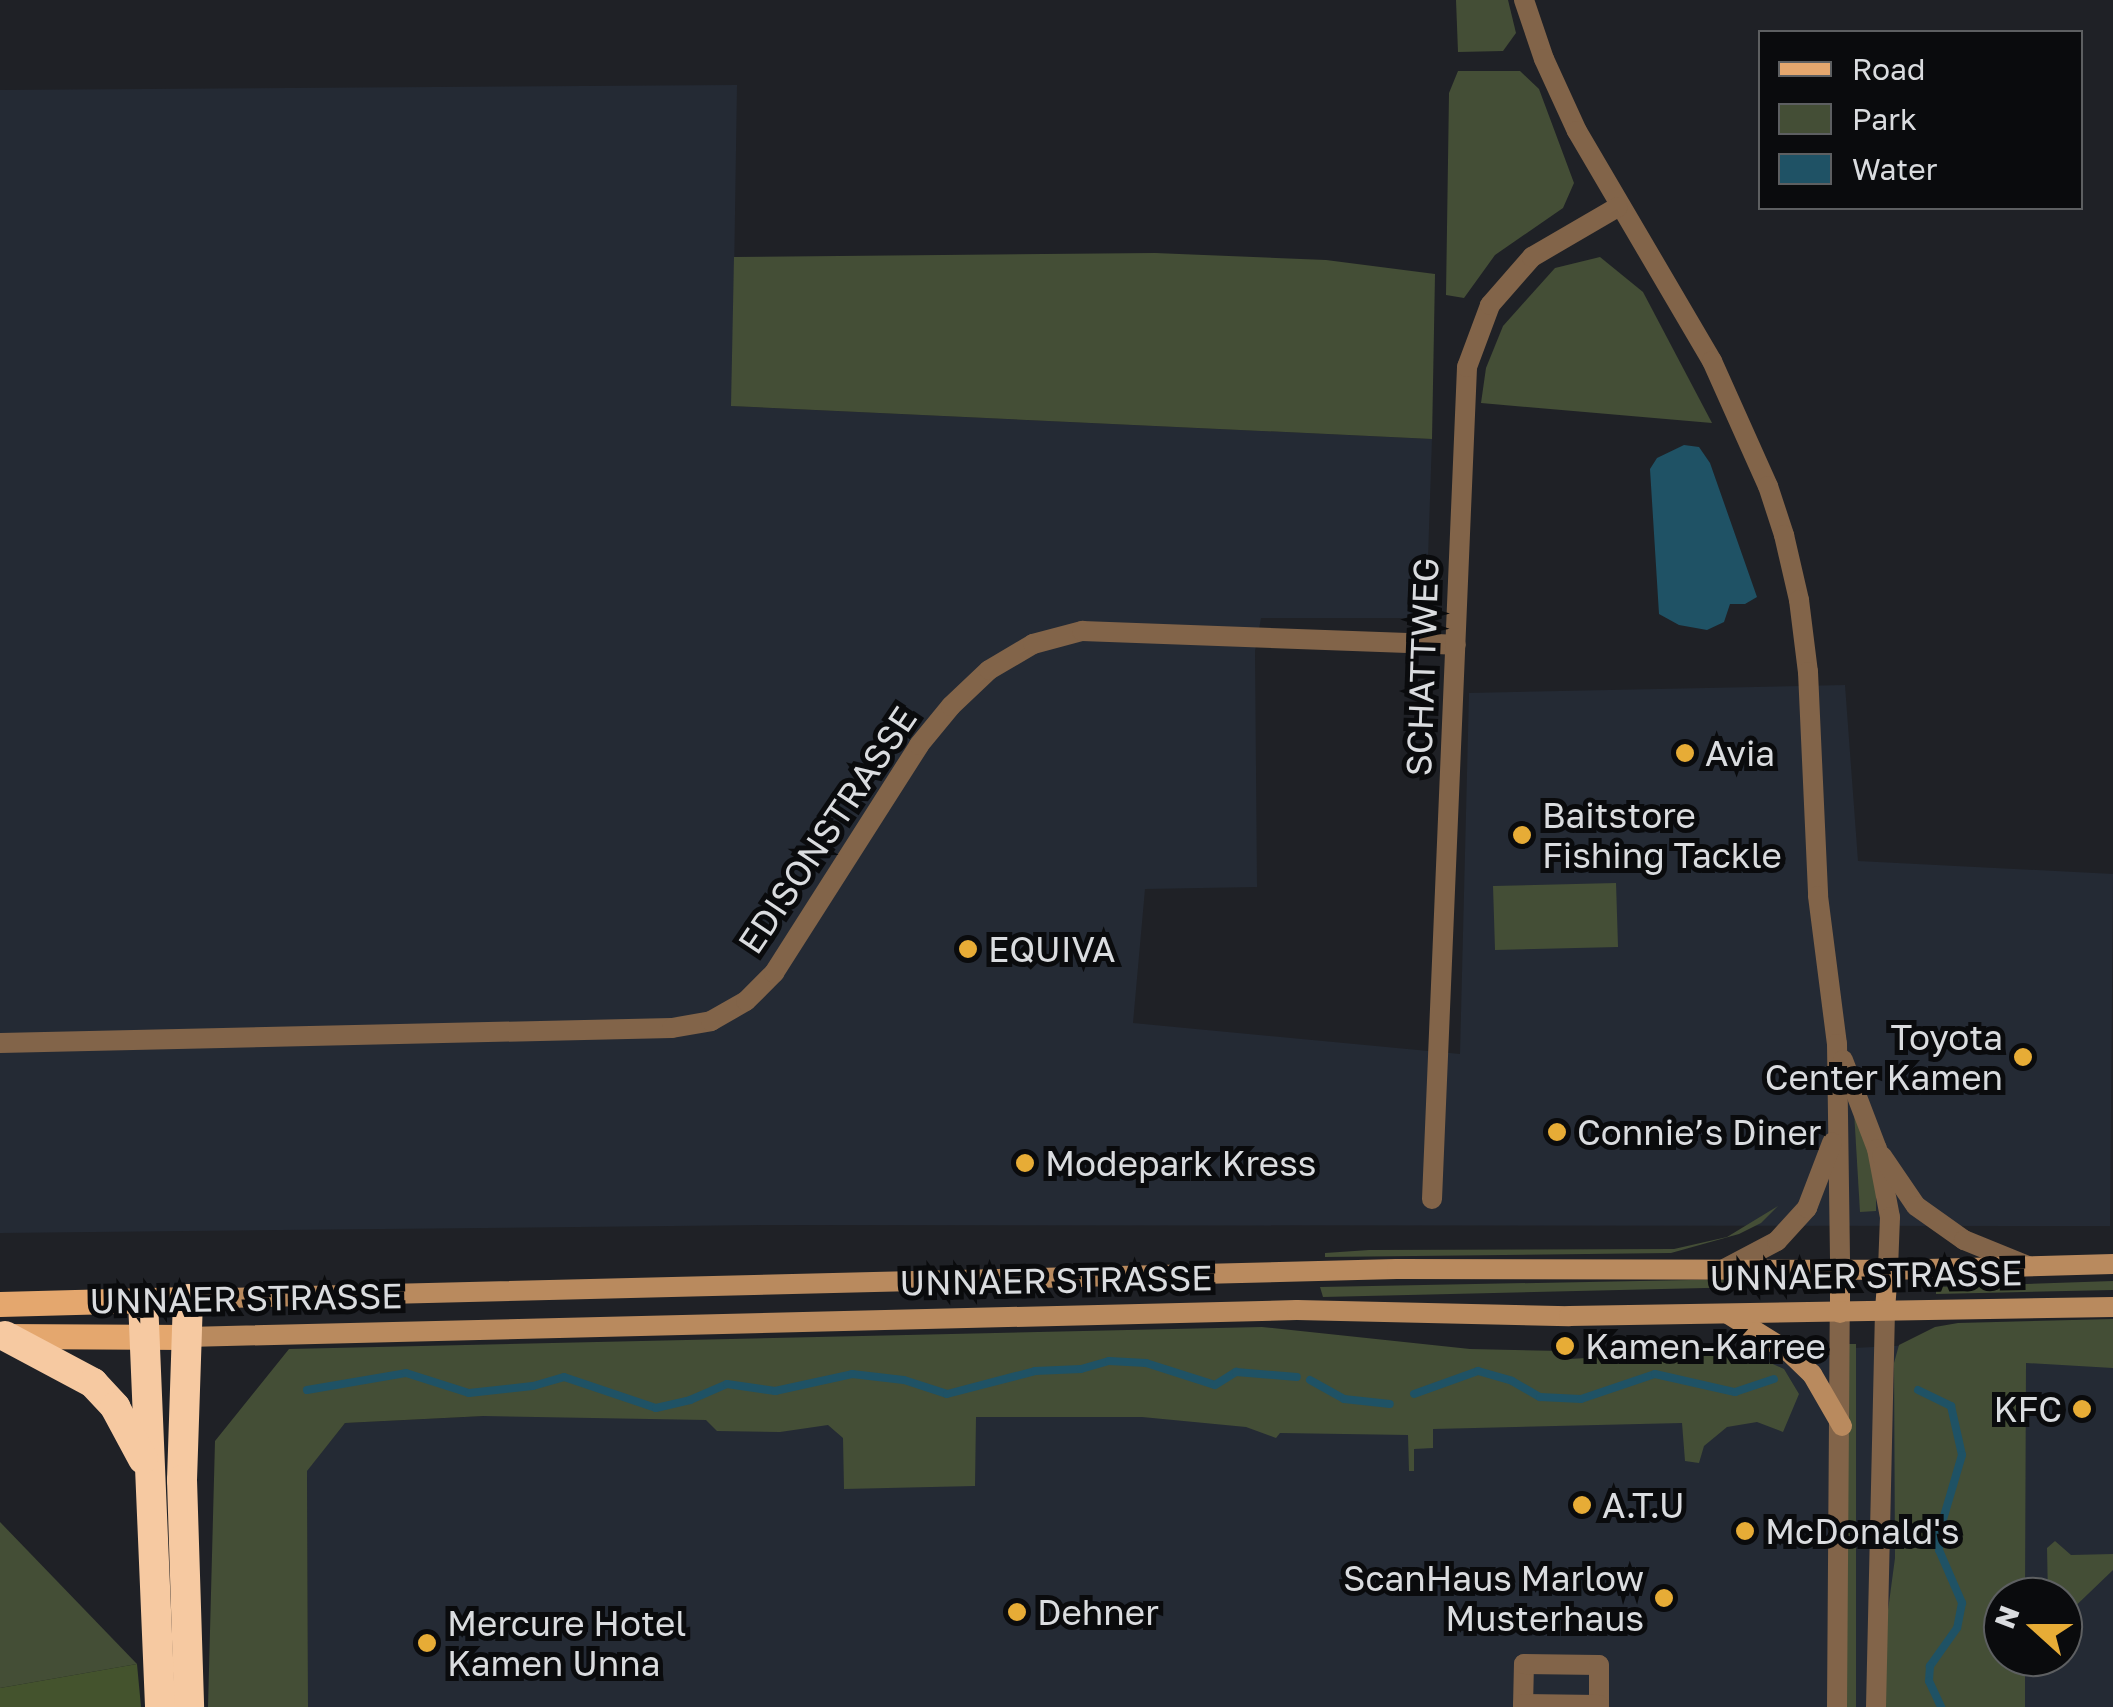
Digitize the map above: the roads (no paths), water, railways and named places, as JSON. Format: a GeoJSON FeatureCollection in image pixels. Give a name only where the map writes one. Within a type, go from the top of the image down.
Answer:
{"type":"FeatureCollection","features":[{"type":"Feature","properties":{"kind":"highway"},"geometry":{"type":"LineString","coordinates":[[188,1299],[182,1480],[189,1707]]}},
{"type":"Feature","properties":{"kind":"highway"},"geometry":{"type":"LineString","coordinates":[[143,1300],[160,1707]]}},
{"type":"Feature","properties":{"kind":"highway"},"geometry":{"type":"LineString","coordinates":[[3,1336],[93,1384],[132,1435],[150,1475]]}},
{"type":"Feature","properties":{"kind":"main road","name":"UNNAER STRASSE"},"geometry":{"type":"LineString","coordinates":[[0,1304],[1380,1270],[1888,1270],[2113,1264]]}},
{"type":"Feature","properties":{"kind":"main road"},"geometry":{"type":"LineString","coordinates":[[1840,1269],[1840,1313]]}},
{"type":"Feature","properties":{"kind":"main road"},"geometry":{"type":"LineString","coordinates":[[1885,1310],[1888,1270]]}},
{"type":"Feature","properties":{"kind":"main road","name":"UNNAER STRASSE"},"geometry":{"type":"LineString","coordinates":[[3,1336],[187,1337],[1297,1310],[1422,1316],[2113,1307]]}},
{"type":"Feature","properties":{"kind":"main road"},"geometry":{"type":"LineString","coordinates":[[1726,1313],[1776,1341],[1800,1363],[1842,1426]]}},
{"type":"Feature","properties":{"kind":"street"},"geometry":{"type":"LineString","coordinates":[[1524,0],[1544,59],[1576,131],[1712,361],[1768,486],[1784,535],[1799,600],[1808,672],[1818,896],[1837,1044],[1840,1269]]}},
{"type":"Feature","properties":{"kind":"street","name":"SCHATTWEG"},"geometry":{"type":"LineString","coordinates":[[1432,1199],[1467,367],[1476,333],[1490,305],[1532,257],[1618,207]]}},
{"type":"Feature","properties":{"kind":"street","name":"EDISONSTRASSE"},"geometry":{"type":"LineString","coordinates":[[0,1043],[672,1028],[711,1021],[746,1001],[774,973],[919,744],[951,706],[989,670],[1032,644],[1082,631],[1456,645]]}},
{"type":"Feature","properties":{"kind":"street"},"geometry":{"type":"LineString","coordinates":[[1837,1044],[1876,1148],[1890,1217],[1888,1270]]}},
{"type":"Feature","properties":{"kind":"street"},"geometry":{"type":"LineString","coordinates":[[1724,1269],[1778,1241],[1807,1208],[1826,1167],[1838,1122]]}},
{"type":"Feature","properties":{"kind":"street"},"geometry":{"type":"LineString","coordinates":[[1876,1148],[1916,1206],[1964,1240],[2028,1266]]}},
{"type":"Feature","properties":{"kind":"street"},"geometry":{"type":"LineString","coordinates":[[1876,1707],[1885,1310]]}},
{"type":"Feature","properties":{"kind":"street"},"geometry":{"type":"LineString","coordinates":[[1837,1707],[1840,1313]]}},
{"type":"Feature","properties":{"kind":"water"},"geometry":{"type":"Polygon","coordinates":[[[1684,445],[1699,447],[1710,463],[1757,597],[1745,604],[1730,604],[1724,622],[1707,630],[1679,625],[1659,614],[1650,469],[1657,458],[1684,445]]]}},
{"type":"Feature","properties":{"kind":"waterway"},"geometry":{"type":"LineString","coordinates":[[307,1390],[406,1373],[469,1393],[533,1386],[564,1377],[656,1408],[690,1400],[727,1384],[775,1391],[852,1374],[904,1380],[947,1394],[1035,1371],[1081,1369],[1109,1361],[1146,1363],[1215,1385],[1236,1372],[1297,1377]]}},
{"type":"Feature","properties":{"kind":"waterway"},"geometry":{"type":"LineString","coordinates":[[1414,1394],[1478,1371],[1512,1381],[1540,1397],[1581,1399],[1655,1374],[1735,1392],[1774,1379]]}},
{"type":"Feature","properties":{"kind":"waterway"},"geometry":{"type":"LineString","coordinates":[[1310,1380],[1344,1399],[1390,1404]]}},
{"type":"Feature","properties":{"kind":"waterway"},"geometry":{"type":"LineString","coordinates":[[1918,1390],[1951,1406],[1962,1455],[1939,1533],[1939,1550],[1962,1603],[1957,1628],[1930,1666],[1929,1681],[1941,1707]]}},
{"type":"Feature","properties":{"kind":"place","name":"Avia"},"geometry":{"type":"Point","coordinates":[1685,753]}},
{"type":"Feature","properties":{"kind":"place","name":"Baitstore Fishing Tackle"},"geometry":{"type":"Point","coordinates":[1522,835]}},
{"type":"Feature","properties":{"kind":"place","name":"EQUIVA"},"geometry":{"type":"Point","coordinates":[968,949]}},
{"type":"Feature","properties":{"kind":"place","name":"Toyota Center Kamen"},"geometry":{"type":"Point","coordinates":[2023,1057]}},
{"type":"Feature","properties":{"kind":"place","name":"Connie’s Diner"},"geometry":{"type":"Point","coordinates":[1557,1132]}},
{"type":"Feature","properties":{"kind":"place","name":"Modepark Kress"},"geometry":{"type":"Point","coordinates":[1025,1163]}},
{"type":"Feature","properties":{"kind":"place","name":"Kamen-Karree"},"geometry":{"type":"Point","coordinates":[1565,1346]}},
{"type":"Feature","properties":{"kind":"place","name":"KFC"},"geometry":{"type":"Point","coordinates":[2082,1409]}},
{"type":"Feature","properties":{"kind":"place","name":"A.T.U"},"geometry":{"type":"Point","coordinates":[1582,1505]}},
{"type":"Feature","properties":{"kind":"place","name":"McDonald's"},"geometry":{"type":"Point","coordinates":[1745,1531]}},
{"type":"Feature","properties":{"kind":"place","name":"ScanHaus Marlow Musterhaus"},"geometry":{"type":"Point","coordinates":[1664,1598]}},
{"type":"Feature","properties":{"kind":"place","name":"Dehner"},"geometry":{"type":"Point","coordinates":[1017,1612]}},
{"type":"Feature","properties":{"kind":"place","name":"Mercure Hotel Kamen Unna"},"geometry":{"type":"Point","coordinates":[427,1643]}}]}
